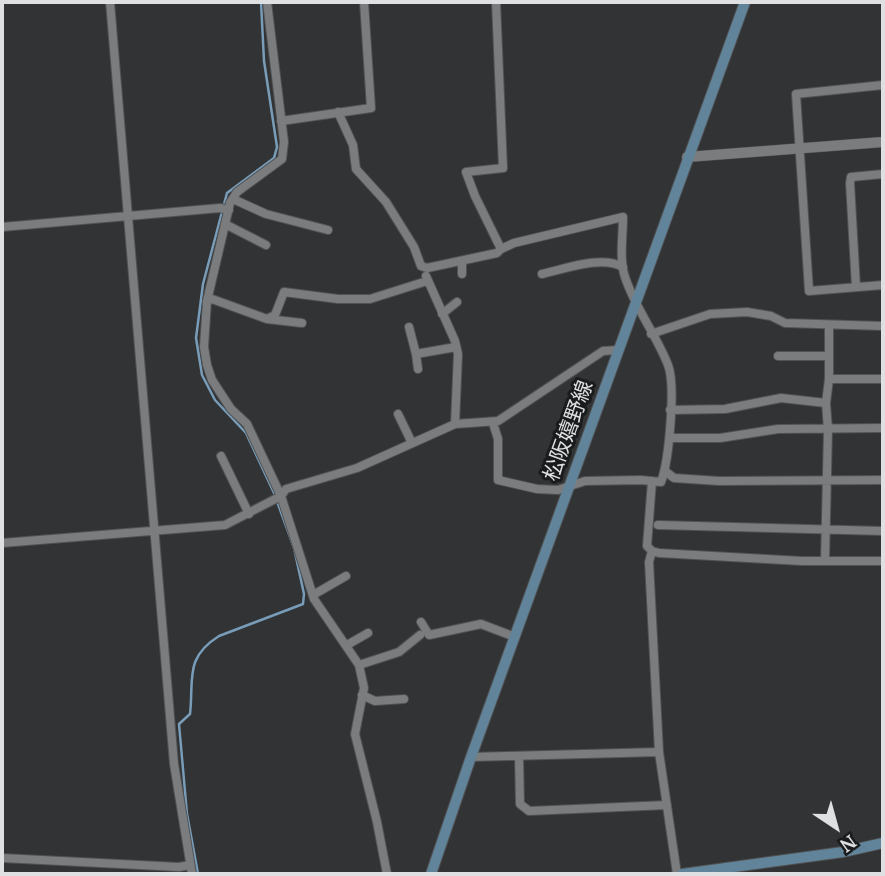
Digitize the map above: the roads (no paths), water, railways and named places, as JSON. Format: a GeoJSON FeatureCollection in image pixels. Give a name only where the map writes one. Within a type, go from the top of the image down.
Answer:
{"type":"FeatureCollection","features":[{"type":"Feature","properties":{"kind":"main road","name":"松阪嬉野線"},"geometry":{"type":"LineString","coordinates":[[431,874],[745,2]]}},
{"type":"Feature","properties":{"kind":"main road"},"geometry":{"type":"LineString","coordinates":[[679,874],[843,852],[883,843]]}},
{"type":"Feature","properties":{"kind":"street"},"geometry":{"type":"LineString","coordinates":[[110,2],[174,764],[184,798],[192,874]]}},
{"type":"Feature","properties":{"kind":"street"},"geometry":{"type":"LineString","coordinates":[[267,2],[284,142],[282,159],[237,192],[233,198],[207,301],[204,347],[212,380],[231,409],[247,424],[281,496],[313,595],[359,665],[364,688],[355,734],[387,874]]}},
{"type":"Feature","properties":{"kind":"street"},"geometry":{"type":"LineString","coordinates":[[281,121],[371,108],[364,2]]}},
{"type":"Feature","properties":{"kind":"street"},"geometry":{"type":"LineString","coordinates":[[496,2],[503,168],[466,172],[502,249]]}},
{"type":"Feature","properties":{"kind":"street"},"geometry":{"type":"LineString","coordinates":[[883,85],[796,94],[809,291],[883,285]]}},
{"type":"Feature","properties":{"kind":"street"},"geometry":{"type":"LineString","coordinates":[[338,112],[354,145],[356,169],[386,202],[414,247],[456,347],[455,424]]}},
{"type":"Feature","properties":{"kind":"street"},"geometry":{"type":"LineString","coordinates":[[687,157],[883,142]]}},
{"type":"Feature","properties":{"kind":"street"},"geometry":{"type":"LineString","coordinates":[[856,287],[851,177],[883,174]]}},
{"type":"Feature","properties":{"kind":"street"},"geometry":{"type":"LineString","coordinates":[[233,198],[266,214],[328,230]]}},
{"type":"Feature","properties":{"kind":"street"},"geometry":{"type":"LineString","coordinates":[[2,227],[220,208],[229,210]]}},
{"type":"Feature","properties":{"kind":"street"},"geometry":{"type":"LineString","coordinates":[[425,268],[497,254],[514,243],[623,217],[623,267],[635,303],[668,365],[672,385],[670,438],[661,482],[585,481],[558,490],[537,489],[498,480],[498,439],[494,423]]}},
{"type":"Feature","properties":{"kind":"street"},"geometry":{"type":"LineString","coordinates":[[225,224],[266,245]]}},
{"type":"Feature","properties":{"kind":"street"},"geometry":{"type":"LineString","coordinates":[[461,261],[462,274]]}},
{"type":"Feature","properties":{"kind":"street"},"geometry":{"type":"LineString","coordinates":[[542,274],[596,263],[623,267]]}},
{"type":"Feature","properties":{"kind":"street"},"geometry":{"type":"LineString","coordinates":[[267,319],[275,315],[284,292],[338,299],[370,299],[427,281]]}},
{"type":"Feature","properties":{"kind":"street"},"geometry":{"type":"LineString","coordinates":[[207,301],[212,299],[267,319],[302,323]]}},
{"type":"Feature","properties":{"kind":"street"},"geometry":{"type":"LineString","coordinates":[[442,314],[457,302]]}},
{"type":"Feature","properties":{"kind":"street"},"geometry":{"type":"LineString","coordinates":[[651,334],[710,314],[747,312],[771,316],[785,323],[883,326]]}},
{"type":"Feature","properties":{"kind":"street"},"geometry":{"type":"LineString","coordinates":[[825,561],[829,325]]}},
{"type":"Feature","properties":{"kind":"street"},"geometry":{"type":"LineString","coordinates":[[409,327],[418,369]]}},
{"type":"Feature","properties":{"kind":"street"},"geometry":{"type":"LineString","coordinates":[[416,354],[456,347]]}},
{"type":"Feature","properties":{"kind":"street"},"geometry":{"type":"LineString","coordinates":[[2,543],[225,525],[281,496],[286,489],[357,468],[455,424],[494,423],[603,351],[618,350]]}},
{"type":"Feature","properties":{"kind":"street"},"geometry":{"type":"LineString","coordinates":[[778,356],[828,356]]}},
{"type":"Feature","properties":{"kind":"street"},"geometry":{"type":"LineString","coordinates":[[829,379],[883,379]]}},
{"type":"Feature","properties":{"kind":"street"},"geometry":{"type":"LineString","coordinates":[[670,410],[725,409],[781,398],[826,403]]}},
{"type":"Feature","properties":{"kind":"street"},"geometry":{"type":"LineString","coordinates":[[398,415],[412,443]]}},
{"type":"Feature","properties":{"kind":"street"},"geometry":{"type":"LineString","coordinates":[[670,438],[720,438],[778,429],[883,428]]}},
{"type":"Feature","properties":{"kind":"street"},"geometry":{"type":"LineString","coordinates":[[221,456],[249,514]]}},
{"type":"Feature","properties":{"kind":"street"},"geometry":{"type":"LineString","coordinates":[[665,471],[674,478],[708,480],[883,480]]}},
{"type":"Feature","properties":{"kind":"street"},"geometry":{"type":"LineString","coordinates":[[652,481],[647,546],[652,551],[825,561],[883,561]]}},
{"type":"Feature","properties":{"kind":"street"},"geometry":{"type":"LineString","coordinates":[[651,497],[661,497]]}},
{"type":"Feature","properties":{"kind":"street"},"geometry":{"type":"LineString","coordinates":[[658,525],[883,531]]}},
{"type":"Feature","properties":{"kind":"street"},"geometry":{"type":"LineString","coordinates":[[652,551],[649,562],[660,752],[679,874]]}},
{"type":"Feature","properties":{"kind":"street"},"geometry":{"type":"LineString","coordinates":[[313,595],[346,576]]}},
{"type":"Feature","properties":{"kind":"street"},"geometry":{"type":"LineString","coordinates":[[421,622],[429,635],[481,624],[515,637]]}},
{"type":"Feature","properties":{"kind":"street"},"geometry":{"type":"LineString","coordinates":[[347,645],[368,633]]}},
{"type":"Feature","properties":{"kind":"street"},"geometry":{"type":"LineString","coordinates":[[359,665],[399,652],[420,635]]}},
{"type":"Feature","properties":{"kind":"street"},"geometry":{"type":"LineString","coordinates":[[362,695],[375,701],[404,699]]}},
{"type":"Feature","properties":{"kind":"street"},"geometry":{"type":"LineString","coordinates":[[471,757],[660,752]]}},
{"type":"Feature","properties":{"kind":"street"},"geometry":{"type":"LineString","coordinates":[[519,755],[520,804],[529,811],[667,805]]}},
{"type":"Feature","properties":{"kind":"street"},"geometry":{"type":"LineString","coordinates":[[2,858],[179,867],[190,864]]}},
{"type":"Feature","properties":{"kind":"waterway"},"geometry":{"type":"LineString","coordinates":[[198,874],[187,814],[179,724],[190,714],[195,661],[208,644],[219,636],[303,604],[304,594],[294,548],[274,493],[246,433],[215,400],[202,375],[196,338],[203,284],[227,193],[274,158],[277,147],[264,61],[261,2]]}}]}
